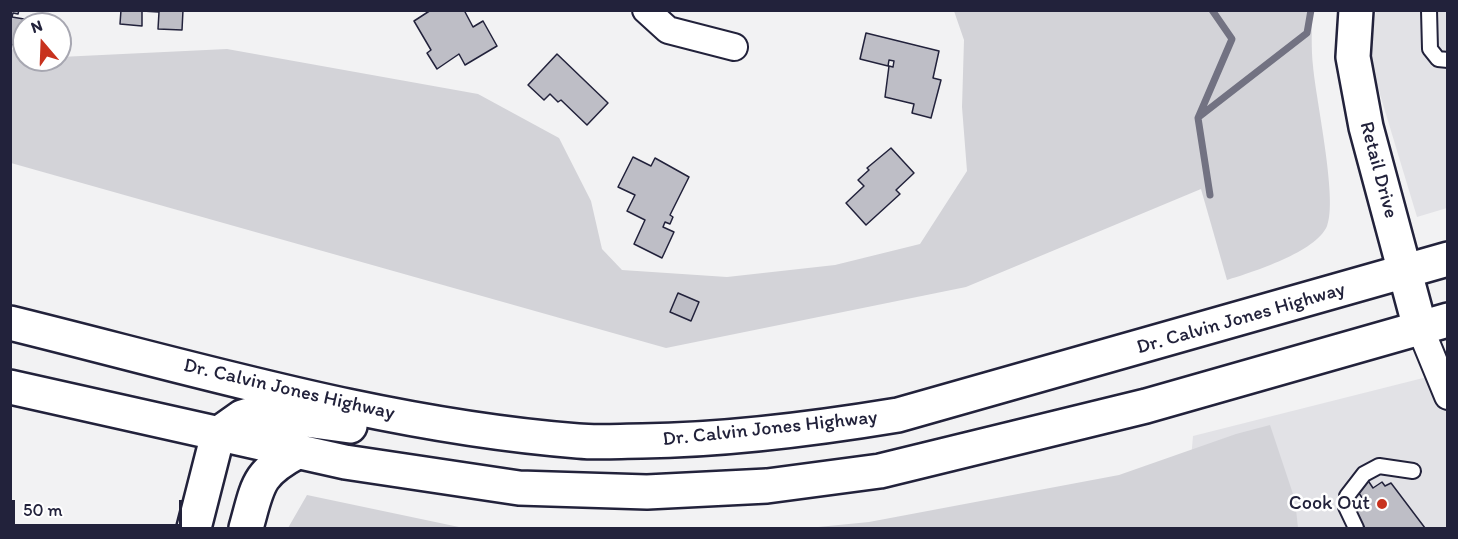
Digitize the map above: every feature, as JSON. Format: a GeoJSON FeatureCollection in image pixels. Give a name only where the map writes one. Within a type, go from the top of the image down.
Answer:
{"type":"FeatureCollection","features":[{"type":"Feature","properties":{"kind":"main road","name":"Retail Drive"},"geometry":{"type":"LineString","coordinates":[[1356,10],[1353,57],[1366,127],[1405,271],[1434,324]]}},
{"type":"Feature","properties":{"kind":"main road","name":"Dr. Calvin Jones Highway"},"geometry":{"type":"LineString","coordinates":[[10,323],[282,391],[410,418],[580,441],[697,440],[820,428],[898,415],[1328,295],[1448,259]]}},
{"type":"Feature","properties":{"kind":"main road"},"geometry":{"type":"LineString","coordinates":[[10,387],[297,452],[519,489],[647,492],[767,486],[880,471],[1158,403],[1434,324]]}},
{"type":"Feature","properties":{"kind":"main road"},"geometry":{"type":"LineString","coordinates":[[194,528],[218,434],[242,417],[260,412],[360,428],[580,441]]}},
{"type":"Feature","properties":{"kind":"main road"},"geometry":{"type":"LineString","coordinates":[[246,528],[265,473],[297,452]]}},
{"type":"Feature","properties":{"kind":"street"},"geometry":{"type":"LineString","coordinates":[[646,10],[668,30],[734,47]]}},
{"type":"Feature","properties":{"kind":"street"},"geometry":{"type":"LineString","coordinates":[[1434,324],[1448,396]]}},
{"type":"Feature","properties":{"kind":"lane"},"geometry":{"type":"LineString","coordinates":[[1429,10],[1430,49],[1438,58],[1448,60]]}},
{"type":"Feature","properties":{"kind":"lane"},"geometry":{"type":"LineString","coordinates":[[1356,528],[1346,507],[1347,496],[1364,474],[1379,466],[1413,471]]}},
{"type":"Feature","properties":{"kind":"shaded area"},"geometry":{"type":"Polygon","coordinates":[[[954,11],[1312,11],[1313,66],[1330,195],[1327,226],[1321,235],[1310,244],[1283,260],[1227,280],[1201,189],[966,287],[666,348],[11,163],[10,49],[12,49],[12,72],[72,72],[72,56],[227,49],[478,94],[559,138],[591,201],[602,249],[622,270],[727,277],[835,265],[920,244],[967,171],[962,107],[964,40],[954,11]]]}},
{"type":"Feature","properties":{"kind":"shaded area"},"geometry":{"type":"Polygon","coordinates":[[[1376,11],[1447,11],[1447,208],[1417,217],[1369,58],[1376,11]]]}},
{"type":"Feature","properties":{"kind":"shaded area"},"geometry":{"type":"Polygon","coordinates":[[[1447,372],[1447,528],[1185,528],[1193,436],[1447,372]]]}},
{"type":"Feature","properties":{"kind":"shaded area"},"geometry":{"type":"Polygon","coordinates":[[[1270,425],[1295,500],[1298,528],[808,528],[869,522],[1119,475],[1236,434],[1270,425]]]}},
{"type":"Feature","properties":{"kind":"shaded area"},"geometry":{"type":"Polygon","coordinates":[[[307,495],[459,527],[477,528],[288,528],[307,495]]]}},
{"type":"Feature","properties":{"kind":"building"},"geometry":{"type":"Polygon","coordinates":[[[10,10],[19,10],[12,12],[12,44],[10,44],[10,10]]]}},
{"type":"Feature","properties":{"kind":"building"},"geometry":{"type":"Polygon","coordinates":[[[121,10],[183,10],[182,30],[158,29],[159,12],[142,11],[142,26],[120,24],[121,10]]]}},
{"type":"Feature","properties":{"kind":"building"},"geometry":{"type":"Polygon","coordinates":[[[431,10],[464,10],[473,27],[483,21],[497,46],[465,65],[459,54],[437,69],[427,53],[431,50],[414,21],[431,10]]]}},
{"type":"Feature","properties":{"kind":"building"},"geometry":{"type":"Polygon","coordinates":[[[866,33],[939,51],[933,78],[941,80],[931,118],[912,113],[914,104],[885,97],[889,66],[893,67],[894,61],[889,60],[888,66],[860,59],[866,33]]]}},
{"type":"Feature","properties":{"kind":"building"},"geometry":{"type":"Polygon","coordinates":[[[557,54],[608,103],[587,125],[561,100],[558,102],[550,94],[544,100],[528,85],[557,54]]]}},
{"type":"Feature","properties":{"kind":"building"},"geometry":{"type":"Polygon","coordinates":[[[891,148],[914,173],[896,190],[900,194],[866,225],[846,203],[864,186],[858,180],[869,170],[867,168],[891,148]]]}},
{"type":"Feature","properties":{"kind":"building"},"geometry":{"type":"Polygon","coordinates":[[[633,157],[651,166],[655,158],[689,177],[670,215],[673,217],[670,224],[665,222],[663,227],[674,232],[662,258],[634,244],[645,220],[627,211],[635,195],[618,187],[633,157]]]}},
{"type":"Feature","properties":{"kind":"building"},"geometry":{"type":"Polygon","coordinates":[[[678,293],[699,302],[691,321],[670,312],[678,293]]]}},
{"type":"Feature","properties":{"kind":"building","name":"Cook Out"},"geometry":{"type":"Polygon","coordinates":[[[1365,476],[1373,488],[1382,482],[1385,486],[1391,483],[1425,528],[1365,528],[1350,508],[1363,499],[1356,489],[1365,476]]]}},
{"type":"Feature","properties":{"kind":"waterway"},"geometry":{"type":"LineString","coordinates":[[1210,195],[1198,118],[1232,39],[1212,10]]}},
{"type":"Feature","properties":{"kind":"waterway"},"geometry":{"type":"LineString","coordinates":[[1200,116],[1307,33],[1311,10]]}},
{"type":"Feature","properties":{"kind":"place","name":"Cook Out"},"geometry":{"type":"Point","coordinates":[1382,504]}}]}
